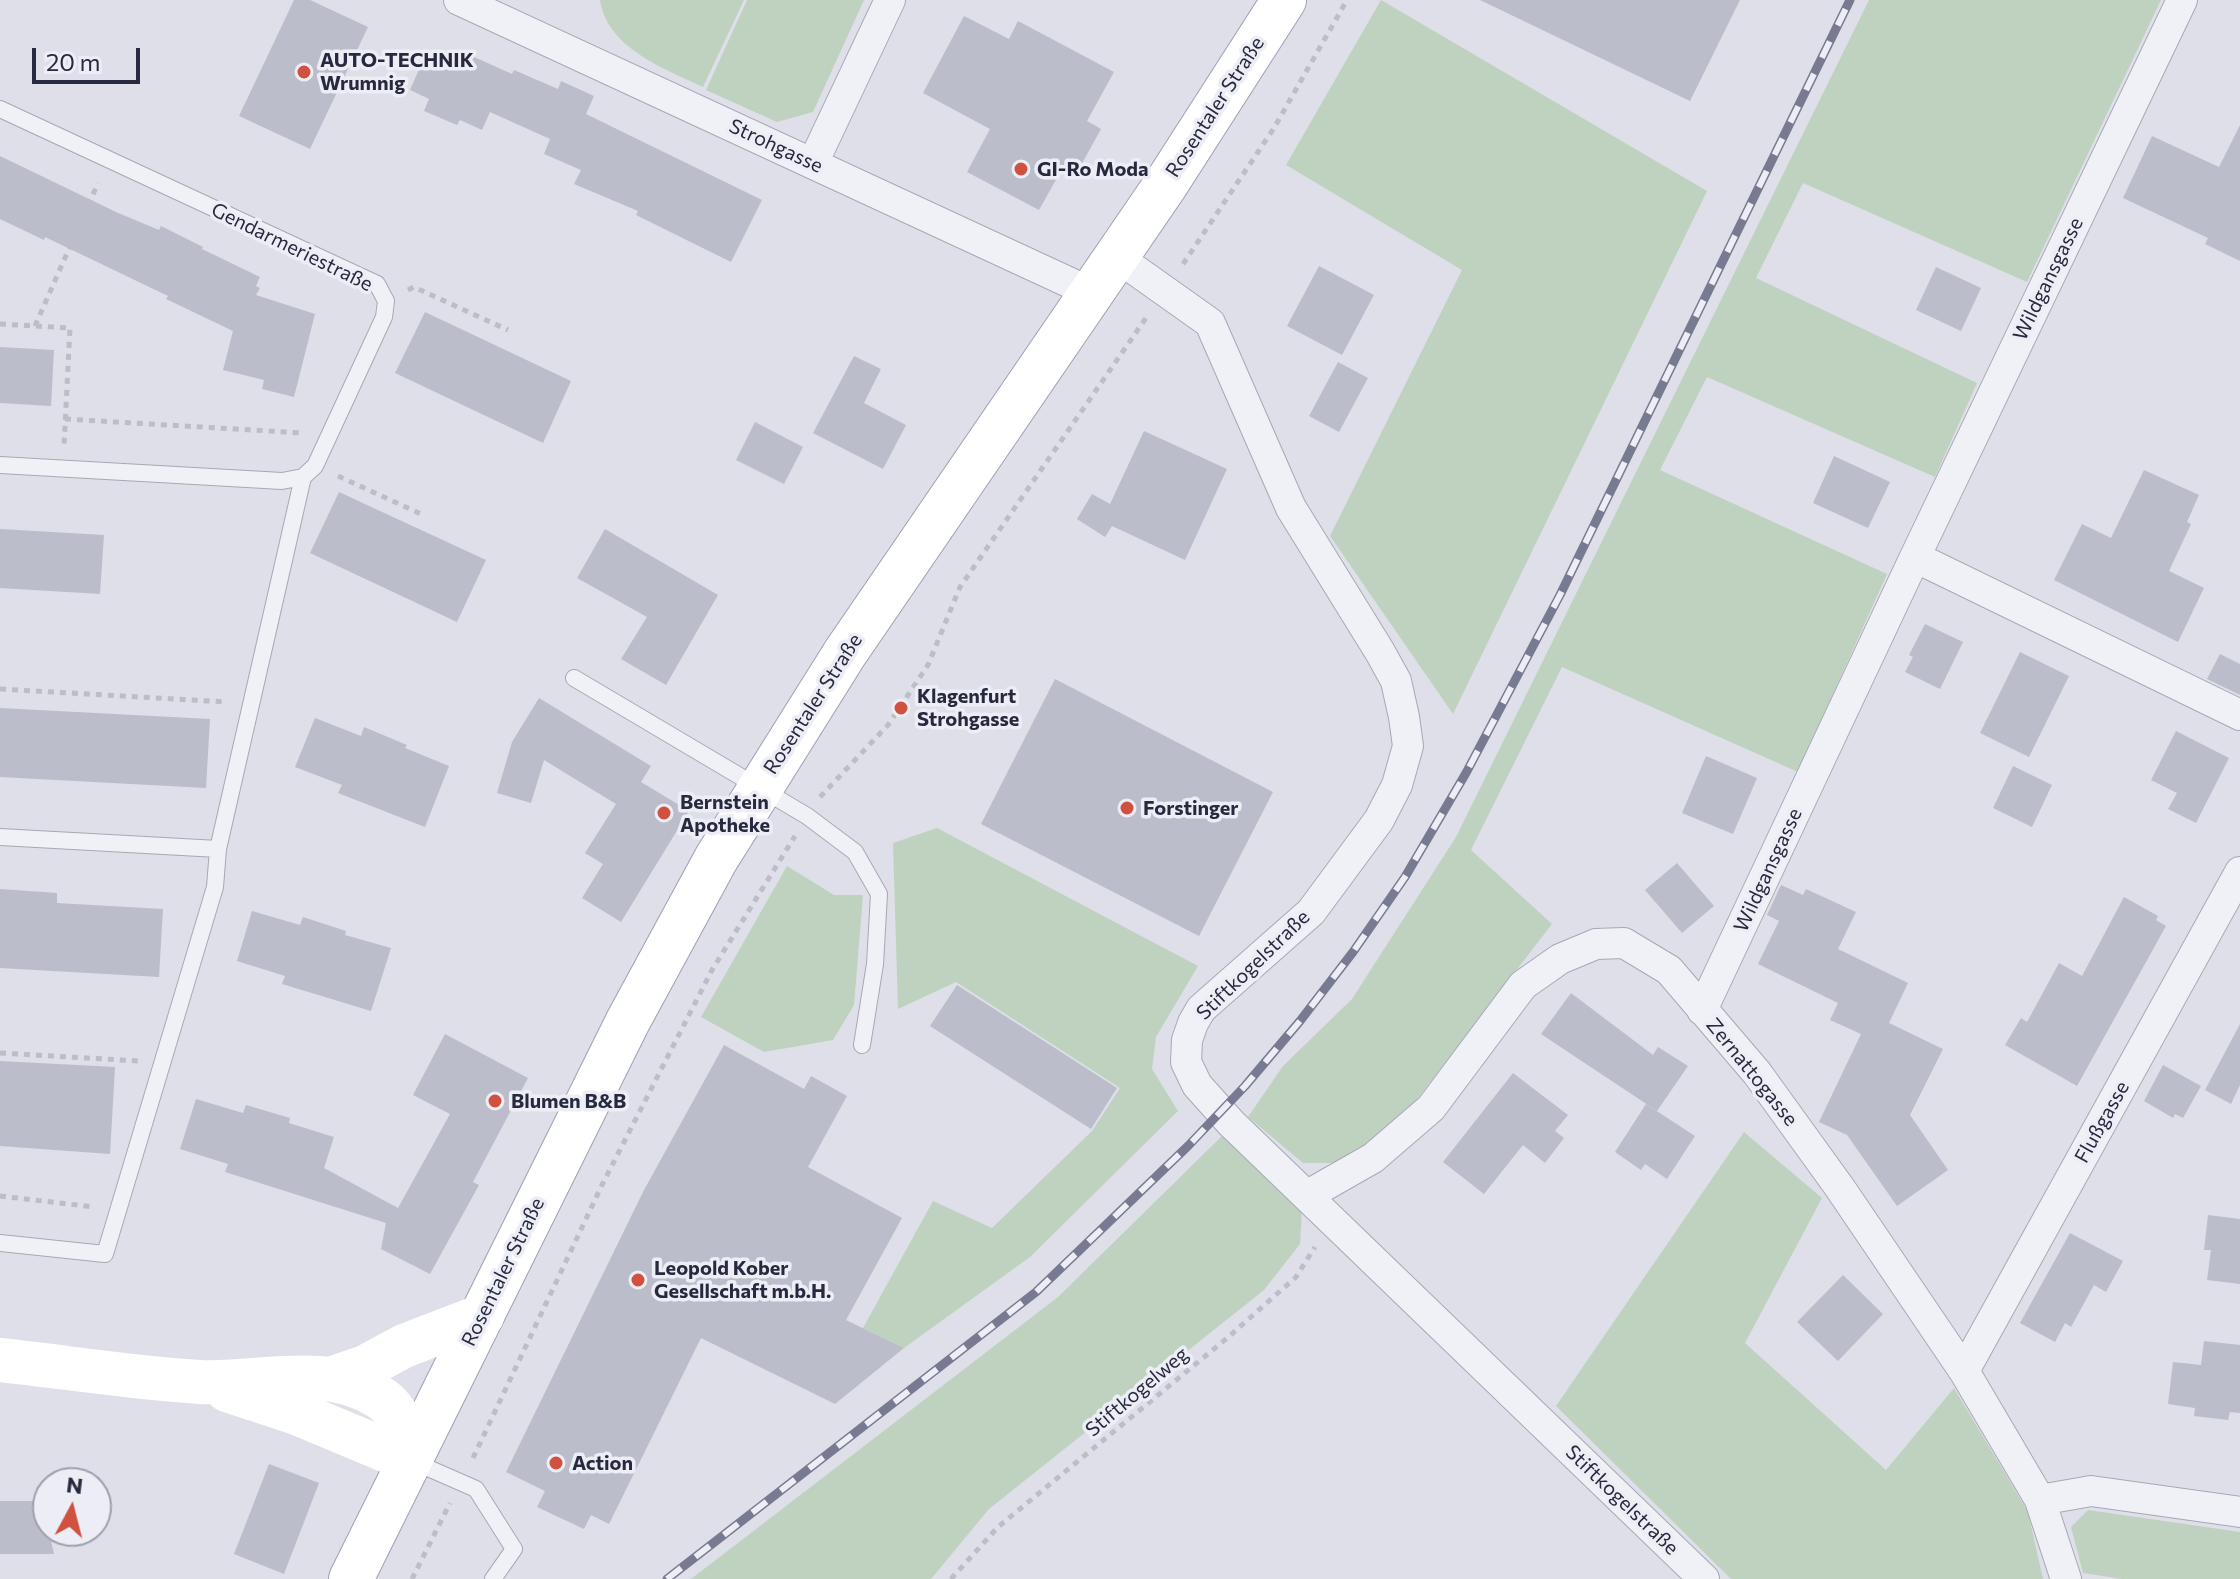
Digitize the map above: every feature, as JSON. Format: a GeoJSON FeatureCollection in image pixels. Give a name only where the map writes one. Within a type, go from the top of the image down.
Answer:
{"type":"FeatureCollection","features":[{"type":"Feature","properties":{"kind":"main road","name":"Rosentaler Straße"},"geometry":{"type":"LineString","coordinates":[[351,1579],[628,1021],[716,859],[845,653],[1117,257],[1284,0]]}},
{"type":"Feature","properties":{"kind":"main road"},"geometry":{"type":"LineString","coordinates":[[333,1378],[482,1316]]}},
{"type":"Feature","properties":{"kind":"main road"},"geometry":{"type":"LineString","coordinates":[[0,1360],[202,1382],[262,1377],[333,1378],[383,1399],[403,1423],[409,1460]]}},
{"type":"Feature","properties":{"kind":"main road"},"geometry":{"type":"LineString","coordinates":[[202,1382],[294,1412],[409,1460]]}},
{"type":"Feature","properties":{"kind":"street","name":"Strohgasse"},"geometry":{"type":"LineString","coordinates":[[459,0],[1092,293]]}},
{"type":"Feature","properties":{"kind":"street"},"geometry":{"type":"LineString","coordinates":[[813,163],[890,0]]}},
{"type":"Feature","properties":{"kind":"street","name":"Wildgansgasse"},"geometry":{"type":"LineString","coordinates":[[1702,1010],[2182,0]]}},
{"type":"Feature","properties":{"kind":"street","name":"Stiftkogelstraße"},"geometry":{"type":"LineString","coordinates":[[1117,257],[1210,323],[1291,508],[1396,681],[1408,746],[1397,785],[1379,820],[1311,912],[1201,1009],[1187,1040],[1186,1062],[1197,1085],[1248,1140],[1704,1579]]}},
{"type":"Feature","properties":{"kind":"street"},"geometry":{"type":"LineString","coordinates":[[1915,557],[2240,715]]}},
{"type":"Feature","properties":{"kind":"street","name":"Flußgasse"},"geometry":{"type":"LineString","coordinates":[[1964,1371],[2240,872]]}},
{"type":"Feature","properties":{"kind":"street","name":"Zernattogasse"},"geometry":{"type":"LineString","coordinates":[[1308,1195],[1373,1158],[1431,1108],[1523,985],[1560,959],[1596,944],[1624,943],[1669,970],[1757,1073],[1849,1201],[1964,1371],[2040,1500],[2066,1579]]}},
{"type":"Feature","properties":{"kind":"street"},"geometry":{"type":"LineString","coordinates":[[2040,1500],[2091,1491],[2240,1512]]}},
{"type":"Feature","properties":{"kind":"lane","name":"Gendarmeriestraße"},"geometry":{"type":"LineString","coordinates":[[0,109],[377,284],[386,301],[384,317],[315,466],[303,477]]}},
{"type":"Feature","properties":{"kind":"lane"},"geometry":{"type":"LineString","coordinates":[[0,465],[282,481],[303,477],[218,849],[215,887],[105,1254],[0,1243]]}},
{"type":"Feature","properties":{"kind":"lane"},"geometry":{"type":"LineString","coordinates":[[574,678],[807,816],[855,852],[879,894],[875,964],[862,1045]]}},
{"type":"Feature","properties":{"kind":"lane"},"geometry":{"type":"LineString","coordinates":[[0,837],[218,849]]}},
{"type":"Feature","properties":{"kind":"lane"},"geometry":{"type":"LineString","coordinates":[[409,1460],[476,1489],[514,1549],[493,1579]]}},
{"type":"Feature","properties":{"kind":"path"},"geometry":{"type":"LineString","coordinates":[[412,1579],[602,1185],[712,970],[823,793],[888,725],[928,665],[960,587],[1274,128],[1347,0]]}},
{"type":"Feature","properties":{"kind":"path"},"geometry":{"type":"LineString","coordinates":[[35,326],[108,160]]}},
{"type":"Feature","properties":{"kind":"path"},"geometry":{"type":"LineString","coordinates":[[386,301],[414,287],[508,330]]}},
{"type":"Feature","properties":{"kind":"path"},"geometry":{"type":"LineString","coordinates":[[0,324],[70,328],[63,469]]}},
{"type":"Feature","properties":{"kind":"path"},"geometry":{"type":"LineString","coordinates":[[65,419],[330,435]]}},
{"type":"Feature","properties":{"kind":"path"},"geometry":{"type":"LineString","coordinates":[[315,466],[421,514]]}},
{"type":"Feature","properties":{"kind":"path"},"geometry":{"type":"LineString","coordinates":[[0,689],[251,703]]}},
{"type":"Feature","properties":{"kind":"path"},"geometry":{"type":"LineString","coordinates":[[0,1053],[163,1062]]}},
{"type":"Feature","properties":{"kind":"path"},"geometry":{"type":"LineString","coordinates":[[0,1196],[119,1210]]}},
{"type":"Feature","properties":{"kind":"path","name":"Stiftkogelweg"},"geometry":{"type":"LineString","coordinates":[[951,1579],[998,1527],[1226,1339],[1296,1277],[1333,1220]]}},
{"type":"Feature","properties":{"kind":"green space"},"geometry":{"type":"Polygon","coordinates":[[[600,0],[744,0],[703,87],[656,64],[626,44],[605,17],[600,0]]]}},
{"type":"Feature","properties":{"kind":"green space"},"geometry":{"type":"Polygon","coordinates":[[[747,0],[864,0],[813,112],[777,122],[706,90],[747,0]]]}},
{"type":"Feature","properties":{"kind":"green space"},"geometry":{"type":"Polygon","coordinates":[[[1381,0],[1707,191],[1453,714],[1330,536],[1462,270],[1286,165],[1381,0]]]}},
{"type":"Feature","properties":{"kind":"green space"},"geometry":{"type":"Polygon","coordinates":[[[1869,0],[2161,0],[2027,282],[1803,183],[1756,278],[1977,383],[1935,477],[1707,377],[1660,470],[1887,574],[1798,772],[1562,667],[1471,850],[1552,924],[1408,1111],[1361,1151],[1332,1163],[1303,1163],[1248,1117],[1283,1066],[1352,999],[1456,837],[1869,0]]]}},
{"type":"Feature","properties":{"kind":"green space"},"geometry":{"type":"Polygon","coordinates":[[[937,828],[1198,966],[1156,1037],[1152,1069],[1178,1111],[1030,1257],[904,1348],[863,1328],[933,1201],[992,1228],[1092,1131],[1120,1088],[956,982],[898,1009],[893,843],[937,828]]]}},
{"type":"Feature","properties":{"kind":"green space"},"geometry":{"type":"Polygon","coordinates":[[[787,866],[834,895],[863,895],[854,1005],[833,1040],[764,1052],[701,1017],[787,866]]]}},
{"type":"Feature","properties":{"kind":"green space"},"geometry":{"type":"Polygon","coordinates":[[[1744,1132],[1822,1198],[1745,1343],[1886,1470],[1954,1388],[2028,1512],[2043,1579],[1731,1579],[1556,1406],[1744,1132]]]}},
{"type":"Feature","properties":{"kind":"green space"},"geometry":{"type":"Polygon","coordinates":[[[1223,1135],[1302,1210],[1300,1244],[1264,1290],[989,1509],[931,1579],[691,1579],[1058,1297],[1223,1135]]]}},
{"type":"Feature","properties":{"kind":"green space"},"geometry":{"type":"Polygon","coordinates":[[[2088,1510],[2240,1532],[2240,1579],[2122,1579],[2083,1573],[2071,1527],[2088,1510]]]}},
{"type":"Feature","properties":{"kind":"building","name":"AUTO-TECHNIK Wrumnig"},"geometry":{"type":"Polygon","coordinates":[[[294,0],[310,0],[368,27],[310,149],[239,116],[294,0]]]}},
{"type":"Feature","properties":{"kind":"building"},"geometry":{"type":"Polygon","coordinates":[[[1480,0],[1740,0],[1690,101],[1480,0]]]}},
{"type":"Feature","properties":{"kind":"building"},"geometry":{"type":"Polygon","coordinates":[[[964,16],[1009,39],[1018,21],[1114,72],[1087,121],[1101,129],[1080,167],[1067,160],[1039,210],[967,172],[990,129],[923,93],[964,16]]]}},
{"type":"Feature","properties":{"kind":"building"},"geometry":{"type":"Polygon","coordinates":[[[427,51],[467,68],[472,56],[512,74],[514,70],[558,89],[561,81],[594,96],[586,114],[762,200],[731,262],[636,215],[638,211],[574,184],[581,170],[544,154],[550,139],[490,112],[482,130],[460,120],[457,125],[424,111],[429,99],[410,90],[427,51]]]}},
{"type":"Feature","properties":{"kind":"building"},"geometry":{"type":"Polygon","coordinates":[[[2240,125],[2240,261],[2205,244],[2208,238],[2123,198],[2152,136],[2219,167],[2240,125]]]}},
{"type":"Feature","properties":{"kind":"building"},"geometry":{"type":"Polygon","coordinates":[[[0,156],[116,212],[159,230],[161,226],[203,247],[260,277],[256,295],[315,314],[294,397],[262,389],[264,380],[223,370],[233,331],[166,299],[168,296],[0,219],[0,156]]]}},
{"type":"Feature","properties":{"kind":"building"},"geometry":{"type":"Polygon","coordinates":[[[1319,266],[1374,295],[1342,355],[1287,326],[1319,266]]]}},
{"type":"Feature","properties":{"kind":"building"},"geometry":{"type":"Polygon","coordinates":[[[1936,267],[1981,288],[1961,331],[1916,310],[1936,267]]]}},
{"type":"Feature","properties":{"kind":"building"},"geometry":{"type":"Polygon","coordinates":[[[425,312],[571,381],[543,443],[395,373],[425,312]]]}},
{"type":"Feature","properties":{"kind":"building"},"geometry":{"type":"Polygon","coordinates":[[[0,347],[54,350],[51,406],[0,403],[0,347]]]}},
{"type":"Feature","properties":{"kind":"building"},"geometry":{"type":"Polygon","coordinates":[[[854,356],[881,369],[864,403],[906,425],[883,469],[813,433],[854,356]]]}},
{"type":"Feature","properties":{"kind":"building"},"geometry":{"type":"Polygon","coordinates":[[[1338,362],[1368,378],[1339,432],[1309,416],[1338,362]]]}},
{"type":"Feature","properties":{"kind":"building"},"geometry":{"type":"Polygon","coordinates":[[[755,422],[803,447],[784,484],[736,460],[755,422]]]}},
{"type":"Feature","properties":{"kind":"building"},"geometry":{"type":"Polygon","coordinates":[[[1144,431],[1227,469],[1185,560],[1112,526],[1105,537],[1077,519],[1092,494],[1110,504],[1144,431]]]}},
{"type":"Feature","properties":{"kind":"building"},"geometry":{"type":"Polygon","coordinates":[[[1834,456],[1890,482],[1868,528],[1813,503],[1834,456]]]}},
{"type":"Feature","properties":{"kind":"building"},"geometry":{"type":"Polygon","coordinates":[[[2144,470],[2199,495],[2187,522],[2191,524],[2169,571],[2204,588],[2178,642],[2054,580],[2082,524],[2111,538],[2144,470]]]}},
{"type":"Feature","properties":{"kind":"building"},"geometry":{"type":"Polygon","coordinates":[[[339,492],[486,560],[457,622],[310,553],[339,492]]]}},
{"type":"Feature","properties":{"kind":"building"},"geometry":{"type":"Polygon","coordinates":[[[0,529],[104,535],[100,594],[0,588],[0,529]]]}},
{"type":"Feature","properties":{"kind":"building"},"geometry":{"type":"Polygon","coordinates":[[[605,529],[718,595],[666,685],[621,659],[647,617],[577,578],[605,529]]]}},
{"type":"Feature","properties":{"kind":"building"},"geometry":{"type":"Polygon","coordinates":[[[1925,624],[1963,642],[1940,689],[1905,672],[1913,657],[1909,655],[1925,624]]]}},
{"type":"Feature","properties":{"kind":"building"},"geometry":{"type":"Polygon","coordinates":[[[2020,652],[2069,676],[2029,757],[1980,733],[2020,652]]]}},
{"type":"Feature","properties":{"kind":"building"},"geometry":{"type":"Polygon","coordinates":[[[2220,654],[2240,664],[2240,695],[2207,679],[2220,654]]]}},
{"type":"Feature","properties":{"kind":"building","name":"Forstinger"},"geometry":{"type":"Polygon","coordinates":[[[1055,679],[1273,792],[1199,936],[981,824],[1055,679]]]}},
{"type":"Feature","properties":{"kind":"building"},"geometry":{"type":"Polygon","coordinates":[[[539,698],[651,766],[641,782],[689,811],[621,922],[582,898],[603,864],[585,853],[616,804],[544,760],[531,803],[497,793],[512,742],[539,698]]]}},
{"type":"Feature","properties":{"kind":"building"},"geometry":{"type":"Polygon","coordinates":[[[0,708],[210,719],[206,788],[0,777],[0,708]]]}},
{"type":"Feature","properties":{"kind":"building"},"geometry":{"type":"Polygon","coordinates":[[[315,718],[361,736],[364,727],[449,766],[425,827],[338,793],[342,785],[295,767],[315,718]]]}},
{"type":"Feature","properties":{"kind":"building"},"geometry":{"type":"Polygon","coordinates":[[[2176,731],[2229,758],[2196,823],[2168,809],[2177,793],[2151,780],[2176,731]]]}},
{"type":"Feature","properties":{"kind":"building"},"geometry":{"type":"Polygon","coordinates":[[[1706,756],[1757,778],[1733,834],[1682,813],[1706,756]]]}},
{"type":"Feature","properties":{"kind":"building"},"geometry":{"type":"Polygon","coordinates":[[[2013,766],[2052,785],[2032,827],[1993,808],[2013,766]]]}},
{"type":"Feature","properties":{"kind":"building"},"geometry":{"type":"Polygon","coordinates":[[[1677,863],[1714,906],[1682,933],[1645,890],[1677,863]]]}},
{"type":"Feature","properties":{"kind":"building"},"geometry":{"type":"Polygon","coordinates":[[[1781,885],[1803,895],[1806,889],[1856,912],[1838,949],[1908,983],[1889,1023],[1943,1049],[1910,1115],[1948,1170],[1897,1206],[1847,1135],[1819,1122],[1861,1034],[1830,1020],[1838,1003],[1758,964],[1779,921],[1767,915],[1781,885]]]}},
{"type":"Feature","properties":{"kind":"building"},"geometry":{"type":"Polygon","coordinates":[[[0,889],[57,893],[57,903],[163,909],[159,977],[0,968],[0,889]]]}},
{"type":"Feature","properties":{"kind":"building"},"geometry":{"type":"Polygon","coordinates":[[[2124,897],[2158,916],[2156,920],[2166,926],[2077,1086],[2005,1045],[2021,1018],[2027,1022],[2059,963],[2082,976],[2124,897]]]}},
{"type":"Feature","properties":{"kind":"building"},"geometry":{"type":"Polygon","coordinates":[[[252,911],[300,925],[303,917],[346,931],[345,935],[391,948],[371,1011],[282,984],[285,976],[237,961],[252,911]]]}},
{"type":"Feature","properties":{"kind":"building"},"geometry":{"type":"Polygon","coordinates":[[[957,985],[1117,1088],[1091,1129],[930,1026],[957,985]]]}},
{"type":"Feature","properties":{"kind":"building"},"geometry":{"type":"Polygon","coordinates":[[[1571,993],[1653,1055],[1658,1047],[1688,1066],[1657,1111],[1541,1034],[1571,993]]]}},
{"type":"Feature","properties":{"kind":"building"},"geometry":{"type":"Polygon","coordinates":[[[2240,1024],[2240,1085],[2231,1104],[2205,1090],[2240,1024]]]}},
{"type":"Feature","properties":{"kind":"building"},"geometry":{"type":"Polygon","coordinates":[[[445,1034],[528,1078],[473,1182],[479,1185],[430,1274],[381,1249],[386,1223],[225,1172],[228,1164],[180,1149],[196,1099],[243,1113],[246,1105],[290,1118],[289,1123],[334,1137],[324,1168],[398,1208],[450,1114],[413,1095],[445,1034]]]}},
{"type":"Feature","properties":{"kind":"building"},"geometry":{"type":"Polygon","coordinates":[[[724,1045],[804,1089],[811,1076],[847,1096],[808,1167],[902,1218],[846,1320],[904,1348],[835,1404],[701,1338],[609,1524],[591,1515],[584,1529],[537,1507],[545,1491],[506,1472],[644,1190],[724,1045]]]}},
{"type":"Feature","properties":{"kind":"building"},"geometry":{"type":"Polygon","coordinates":[[[0,1061],[115,1067],[110,1154],[0,1146],[0,1061]]]}},
{"type":"Feature","properties":{"kind":"building"},"geometry":{"type":"Polygon","coordinates":[[[2163,1065],[2201,1086],[2183,1118],[2175,1114],[2173,1118],[2144,1101],[2163,1065]]]}},
{"type":"Feature","properties":{"kind":"building"},"geometry":{"type":"Polygon","coordinates":[[[1513,1073],[1568,1115],[1555,1131],[1564,1138],[1545,1163],[1523,1145],[1484,1194],[1443,1162],[1513,1073]]]}},
{"type":"Feature","properties":{"kind":"building"},"geometry":{"type":"Polygon","coordinates":[[[1646,1104],[1695,1136],[1667,1179],[1645,1164],[1641,1170],[1615,1152],[1646,1104]]]}},
{"type":"Feature","properties":{"kind":"building"},"geometry":{"type":"Polygon","coordinates":[[[2208,1215],[2240,1219],[2240,1284],[2207,1280],[2211,1250],[2204,1250],[2208,1215]]]}},
{"type":"Feature","properties":{"kind":"building"},"geometry":{"type":"Polygon","coordinates":[[[2070,1233],[2123,1261],[2106,1292],[2094,1285],[2071,1327],[2065,1323],[2055,1342],[2020,1323],[2070,1233]]]}},
{"type":"Feature","properties":{"kind":"building"},"geometry":{"type":"Polygon","coordinates":[[[1843,1275],[1883,1314],[1838,1361],[1797,1322],[1843,1275]]]}},
{"type":"Feature","properties":{"kind":"building"},"geometry":{"type":"Polygon","coordinates":[[[2204,1341],[2240,1345],[2240,1413],[2230,1412],[2228,1420],[2194,1416],[2195,1408],[2168,1404],[2173,1362],[2201,1365],[2204,1341]]]}},
{"type":"Feature","properties":{"kind":"building"},"geometry":{"type":"Polygon","coordinates":[[[269,1464],[319,1483],[284,1574],[234,1554],[269,1464]]]}},
{"type":"Feature","properties":{"kind":"building"},"geometry":{"type":"Polygon","coordinates":[[[0,1501],[32,1501],[32,1547],[52,1547],[54,1554],[0,1554],[0,1501]]]}},
{"type":"Feature","properties":{"kind":"railway"},"geometry":{"type":"LineString","coordinates":[[667,1579],[1036,1292],[1188,1146],[1245,1086],[1353,952],[1405,877],[1466,773],[1560,595],[1850,0]]}},
{"type":"Feature","properties":{"kind":"place","name":"AUTO-TECHNIK Wrumnig"},"geometry":{"type":"Point","coordinates":[304,72]}},
{"type":"Feature","properties":{"kind":"place","name":"GI-Ro Moda"},"geometry":{"type":"Point","coordinates":[1021,169]}},
{"type":"Feature","properties":{"kind":"place","name":"Klagenfurt Strohgasse"},"geometry":{"type":"Point","coordinates":[901,708]}},
{"type":"Feature","properties":{"kind":"place","name":"Forstinger"},"geometry":{"type":"Point","coordinates":[1127,808]}},
{"type":"Feature","properties":{"kind":"place","name":"Bernstein Apotheke"},"geometry":{"type":"Point","coordinates":[664,813]}},
{"type":"Feature","properties":{"kind":"place","name":"Blumen B&B"},"geometry":{"type":"Point","coordinates":[495,1101]}},
{"type":"Feature","properties":{"kind":"place","name":"Leopold Kober Gesellschaft m.b.H."},"geometry":{"type":"Point","coordinates":[638,1280]}},
{"type":"Feature","properties":{"kind":"place","name":"Action"},"geometry":{"type":"Point","coordinates":[556,1463]}}]}
